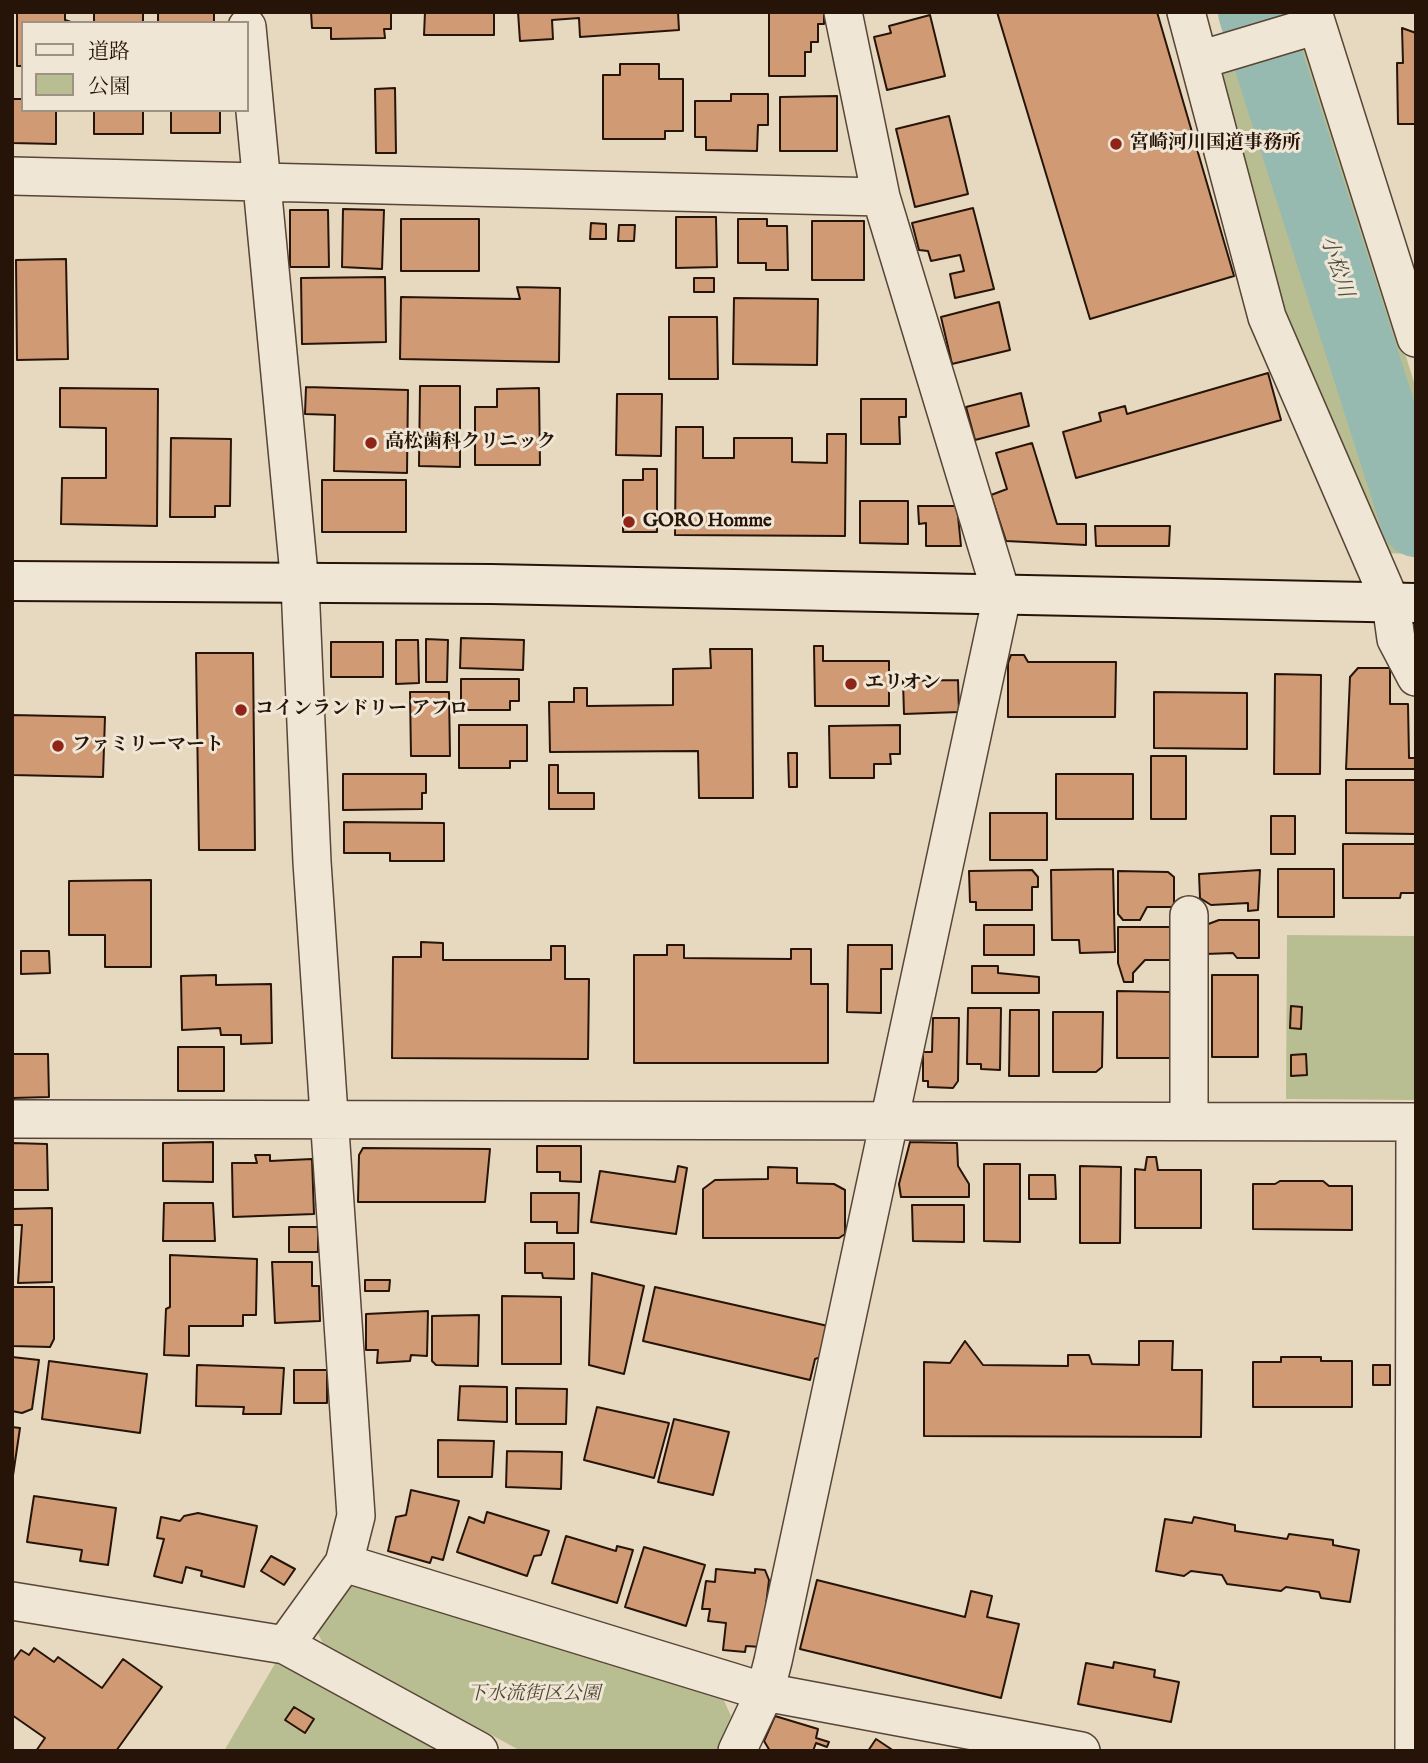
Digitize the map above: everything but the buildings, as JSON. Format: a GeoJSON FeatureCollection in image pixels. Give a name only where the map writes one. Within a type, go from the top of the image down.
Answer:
{"type":"FeatureCollection","features":[{"type":"Feature","properties":{"kind":"street"},"geometry":{"type":"LineString","coordinates":[[737,1751],[765,1692],[892,1118],[1002,596],[881,197],[843,12]]}},
{"type":"Feature","properties":{"kind":"street"},"geometry":{"type":"LineString","coordinates":[[1186,12],[1267,317],[1403,603],[1396,639],[1416,677]]}},
{"type":"Feature","properties":{"kind":"street"},"geometry":{"type":"LineString","coordinates":[[1200,60],[1315,19],[1416,338]]}},
{"type":"Feature","properties":{"kind":"street"},"geometry":{"type":"LineString","coordinates":[[248,35],[300,585],[312,862],[356,1516],[344,1563],[285,1645]]}},
{"type":"Feature","properties":{"kind":"street"},"geometry":{"type":"LineString","coordinates":[[12,176],[881,197]]}},
{"type":"Feature","properties":{"kind":"street"},"geometry":{"type":"LineString","coordinates":[[12,581],[300,585],[491,584],[1403,603]]}},
{"type":"Feature","properties":{"kind":"street"},"geometry":{"type":"LineString","coordinates":[[1189,915],[1189,1120]]}},
{"type":"Feature","properties":{"kind":"street"},"geometry":{"type":"LineString","coordinates":[[12,1119],[892,1118],[1415,1122],[1414,1751]]}},
{"type":"Feature","properties":{"kind":"street"},"geometry":{"type":"LineString","coordinates":[[344,1563],[765,1692],[1081,1751]]}},
{"type":"Feature","properties":{"kind":"street"},"geometry":{"type":"LineString","coordinates":[[12,1601],[285,1645],[479,1751]]}},
{"type":"Feature","properties":{"kind":"green space"},"geometry":{"type":"Polygon","coordinates":[[[1313,39],[1345,158],[1416,389],[1416,554],[1380,553],[1271,316],[1210,70],[1313,39]]]}},
{"type":"Feature","properties":{"kind":"green space"},"geometry":{"type":"Polygon","coordinates":[[[1287,935],[1416,936],[1416,1100],[1286,1099],[1287,935]]]}},
{"type":"Feature","properties":{"kind":"green space","name":"下水流街区公園"},"geometry":{"type":"Polygon","coordinates":[[[349,1582],[721,1694],[731,1716],[716,1751],[521,1751],[323,1644],[318,1633],[349,1582]]]}},
{"type":"Feature","properties":{"kind":"green space","name":"下水流街区公園"},"geometry":{"type":"Polygon","coordinates":[[[276,1662],[440,1751],[224,1751],[276,1662]]]}},
{"type":"Feature","properties":{"kind":"waterway","name":"小松川"},"geometry":{"type":"LineString","coordinates":[[1253,12],[1416,522]]}},
{"type":"Feature","properties":{"kind":"place","name":"宮崎河川国道事務所"},"geometry":{"type":"Point","coordinates":[1116,144]}},
{"type":"Feature","properties":{"kind":"place","name":"高松歯科クリニック"},"geometry":{"type":"Point","coordinates":[371,443]}},
{"type":"Feature","properties":{"kind":"place","name":"GORO Homme"},"geometry":{"type":"Point","coordinates":[629,522]}},
{"type":"Feature","properties":{"kind":"place","name":"エリオン"},"geometry":{"type":"Point","coordinates":[851,684]}},
{"type":"Feature","properties":{"kind":"place","name":"コインランドリー アフロ"},"geometry":{"type":"Point","coordinates":[241,710]}},
{"type":"Feature","properties":{"kind":"place","name":"ファミリーマート"},"geometry":{"type":"Point","coordinates":[58,746]}}]}
